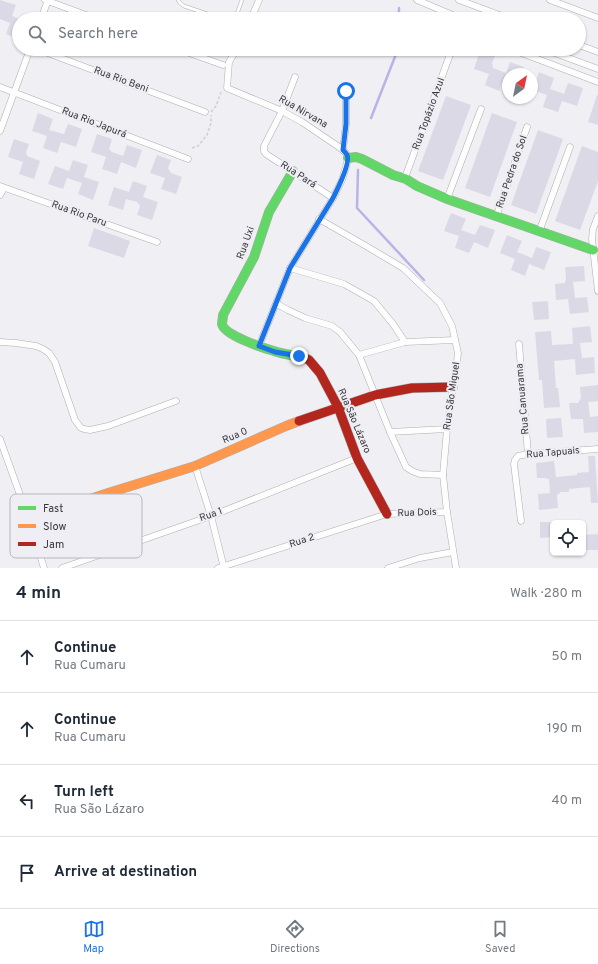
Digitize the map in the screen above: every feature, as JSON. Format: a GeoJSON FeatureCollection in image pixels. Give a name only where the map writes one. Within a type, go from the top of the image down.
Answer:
{"type":"FeatureCollection","features":[{"type":"Feature","properties":{"kind":"street"},"geometry":{"type":"LineString","coordinates":[[43,12],[47,0],[79,12]]}},
{"type":"Feature","properties":{"kind":"street"},"geometry":{"type":"LineString","coordinates":[[254,12],[259,0]]}},
{"type":"Feature","properties":{"kind":"street"},"geometry":{"type":"LineString","coordinates":[[416,0],[445,12]]}},
{"type":"Feature","properties":{"kind":"street"},"geometry":{"type":"LineString","coordinates":[[459,0],[471,2],[494,12]]}},
{"type":"Feature","properties":{"kind":"street"},"geometry":{"type":"LineString","coordinates":[[550,0],[582,12]]}},
{"type":"Feature","properties":{"kind":"street"},"geometry":{"type":"LineString","coordinates":[[586,14],[598,18]]}},
{"type":"Feature","properties":{"kind":"street"},"geometry":{"type":"LineString","coordinates":[[586,48],[598,52]]}},
{"type":"Feature","properties":{"kind":"street"},"geometry":{"type":"LineString","coordinates":[[0,131],[27,56]]}},
{"type":"Feature","properties":{"kind":"street","name":"Rua Rio Beni"},"geometry":{"type":"LineString","coordinates":[[56,56],[205,112]]}},
{"type":"Feature","properties":{"kind":"street"},"geometry":{"type":"LineString","coordinates":[[198,56],[223,65]]}},
{"type":"Feature","properties":{"kind":"street"},"geometry":{"type":"LineString","coordinates":[[227,88],[229,62],[233,56]]}},
{"type":"Feature","properties":{"kind":"street","name":"Rua Topázio Azul"},"geometry":{"type":"LineString","coordinates":[[406,179],[449,56]]}},
{"type":"Feature","properties":{"kind":"street"},"geometry":{"type":"LineString","coordinates":[[529,56],[598,82]]}},
{"type":"Feature","properties":{"kind":"street"},"geometry":{"type":"LineString","coordinates":[[563,56],[598,69]]}},
{"type":"Feature","properties":{"kind":"street"},"geometry":{"type":"LineString","coordinates":[[282,111],[295,77]]}},
{"type":"Feature","properties":{"kind":"street","name":"Rua Rio Japurá"},"geometry":{"type":"LineString","coordinates":[[0,87],[188,159]]}},
{"type":"Feature","properties":{"kind":"street","name":"Rua Nirvana"},"geometry":{"type":"LineString","coordinates":[[227,88],[282,111],[328,139],[345,154],[362,159],[393,175],[406,179],[417,186],[496,217],[593,250]]}},
{"type":"Feature","properties":{"kind":"street"},"geometry":{"type":"LineString","coordinates":[[259,346],[290,268],[333,198],[342,180],[346,168],[346,91]]}},
{"type":"Feature","properties":{"kind":"street"},"geometry":{"type":"LineString","coordinates":[[447,199],[481,109]]}},
{"type":"Feature","properties":{"kind":"street","name":"Rua Pará"},"geometry":{"type":"LineString","coordinates":[[282,111],[264,146],[264,151],[266,154],[333,198]]}},
{"type":"Feature","properties":{"kind":"street","name":"Rua Pedra do Sol"},"geometry":{"type":"LineString","coordinates":[[496,217],[527,127]]}},
{"type":"Feature","properties":{"kind":"street"},"geometry":{"type":"LineString","coordinates":[[539,232],[570,147]]}},
{"type":"Feature","properties":{"kind":"street","name":"Rua Uxi"},"geometry":{"type":"LineString","coordinates":[[222,324],[223,315],[254,257],[269,212],[294,171]]}},
{"type":"Feature","properties":{"kind":"street"},"geometry":{"type":"LineString","coordinates":[[0,195],[2,187]]}},
{"type":"Feature","properties":{"kind":"street","name":"Rua Rio Paru"},"geometry":{"type":"LineString","coordinates":[[2,187],[157,242]]}},
{"type":"Feature","properties":{"kind":"street"},"geometry":{"type":"LineString","coordinates":[[598,216],[593,229],[592,239],[598,292]]}},
{"type":"Feature","properties":{"kind":"street","name":"Rua São Miguel"},"geometry":{"type":"LineString","coordinates":[[320,219],[403,268],[440,303],[452,326],[458,353],[447,429],[443,475],[456,568]]}},
{"type":"Feature","properties":{"kind":"street"},"geometry":{"type":"LineString","coordinates":[[290,268],[344,284],[374,301],[393,324],[405,342]]}},
{"type":"Feature","properties":{"kind":"street"},"geometry":{"type":"LineString","coordinates":[[276,304],[305,318],[332,326],[340,332],[359,355],[390,432],[406,467],[420,474],[443,475]]}},
{"type":"Feature","properties":{"kind":"street","name":"Rua São Lázaro"},"geometry":{"type":"LineString","coordinates":[[222,324],[226,331],[234,336],[275,352],[299,356],[309,360],[320,373],[338,407],[357,458],[387,514]]}},
{"type":"Feature","properties":{"kind":"street"},"geometry":{"type":"LineString","coordinates":[[359,355],[405,342],[455,340]]}},
{"type":"Feature","properties":{"kind":"street"},"geometry":{"type":"LineString","coordinates":[[0,342],[22,343],[36,346],[43,348],[49,353],[55,362],[78,425],[84,429],[90,430],[108,426],[176,402]]}},
{"type":"Feature","properties":{"kind":"street","name":"Rua Canuarama"},"geometry":{"type":"LineString","coordinates":[[519,344],[528,454]]}},
{"type":"Feature","properties":{"kind":"street","name":"Rua 0"},"geometry":{"type":"LineString","coordinates":[[105,494],[194,466],[286,426],[375,395],[412,388],[453,387]]}},
{"type":"Feature","properties":{"kind":"street"},"geometry":{"type":"LineString","coordinates":[[390,432],[447,429]]}},
{"type":"Feature","properties":{"kind":"street"},"geometry":{"type":"LineString","coordinates":[[0,439],[19,494]]}},
{"type":"Feature","properties":{"kind":"street","name":"Rua Tapuais"},"geometry":{"type":"LineString","coordinates":[[521,521],[514,464],[518,456],[598,449]]}},
{"type":"Feature","properties":{"kind":"street","name":"Rua 1"},"geometry":{"type":"LineString","coordinates":[[142,540],[211,516],[357,458]]}},
{"type":"Feature","properties":{"kind":"street"},"geometry":{"type":"LineString","coordinates":[[194,466],[211,516],[222,567]]}},
{"type":"Feature","properties":{"kind":"street","name":"Rua Dois"},"geometry":{"type":"LineString","coordinates":[[387,514],[447,512]]}},
{"type":"Feature","properties":{"kind":"street","name":"Rua 2"},"geometry":{"type":"LineString","coordinates":[[222,567],[387,514]]}},
{"type":"Feature","properties":{"kind":"street"},"geometry":{"type":"LineString","coordinates":[[388,568],[420,558],[453,552]]}},
{"type":"Feature","properties":{"kind":"street"},"geometry":{"type":"LineString","coordinates":[[41,558],[44,568]]}},
{"type":"Feature","properties":{"kind":"street","name":"Rua 1"},"geometry":{"type":"LineString","coordinates":[[62,568],[91,558]]}},
{"type":"Feature","properties":{"kind":"lane"},"geometry":{"type":"LineString","coordinates":[[178,0],[184,6],[202,12]]}},
{"type":"Feature","properties":{"kind":"lane"},"geometry":{"type":"LineString","coordinates":[[237,12],[242,0]]}},
{"type":"Feature","properties":{"kind":"path"},"geometry":{"type":"LineString","coordinates":[[192,148],[198,146],[207,135],[211,123],[211,112],[216,106],[222,91],[227,88]]}},
{"type":"Feature","properties":{"kind":"building"},"geometry":{"type":"Polygon","coordinates":[[[0,0],[16,5],[13,12],[12,12],[12,36],[6,34],[10,23],[0,19],[0,0]]]}},
{"type":"Feature","properties":{"kind":"building"},"geometry":{"type":"Polygon","coordinates":[[[478,56],[495,56],[492,63],[493,68],[502,71],[502,82],[499,91],[485,85],[489,74],[474,69],[478,56]]]}},
{"type":"Feature","properties":{"kind":"building"},"geometry":{"type":"Polygon","coordinates":[[[510,62],[524,68],[508,68],[510,62]]]}},
{"type":"Feature","properties":{"kind":"building"},"geometry":{"type":"Polygon","coordinates":[[[539,72],[554,78],[550,89],[564,94],[568,83],[583,88],[577,106],[562,101],[558,112],[543,107],[547,95],[538,92],[539,72]]]}},
{"type":"Feature","properties":{"kind":"building"},"geometry":{"type":"Polygon","coordinates":[[[598,95],[598,125],[588,122],[598,95]]]}},
{"type":"Feature","properties":{"kind":"building"},"geometry":{"type":"Polygon","coordinates":[[[446,96],[471,105],[443,180],[418,171],[446,96]]]}},
{"type":"Feature","properties":{"kind":"building"},"geometry":{"type":"Polygon","coordinates":[[[38,113],[53,119],[49,130],[64,134],[68,124],[82,129],[76,147],[61,142],[57,153],[43,148],[47,136],[32,131],[38,113]]]}},
{"type":"Feature","properties":{"kind":"building"},"geometry":{"type":"Polygon","coordinates":[[[492,113],[517,122],[490,197],[465,188],[492,113]]]}},
{"type":"Feature","properties":{"kind":"building"},"geometry":{"type":"Polygon","coordinates":[[[538,130],[563,139],[536,214],[511,205],[538,130]]]}},
{"type":"Feature","properties":{"kind":"building"},"geometry":{"type":"Polygon","coordinates":[[[97,134],[112,139],[109,149],[112,152],[123,156],[127,145],[142,150],[136,168],[121,162],[117,174],[102,169],[106,157],[91,152],[97,134]]]}},
{"type":"Feature","properties":{"kind":"building"},"geometry":{"type":"Polygon","coordinates":[[[14,139],[29,144],[26,152],[27,156],[40,161],[34,179],[19,174],[23,162],[8,157],[14,139]]]}},
{"type":"Feature","properties":{"kind":"building"},"geometry":{"type":"Polygon","coordinates":[[[582,146],[598,152],[598,181],[580,230],[555,221],[582,146]]]}},
{"type":"Feature","properties":{"kind":"building"},"geometry":{"type":"Polygon","coordinates":[[[157,155],[171,160],[168,168],[171,173],[182,177],[176,194],[161,189],[165,178],[150,173],[157,155]]]}},
{"type":"Feature","properties":{"kind":"building"},"geometry":{"type":"Polygon","coordinates":[[[73,160],[88,165],[84,177],[99,182],[93,200],[78,194],[82,183],[67,178],[63,189],[48,184],[55,166],[69,171],[73,160]]]}},
{"type":"Feature","properties":{"kind":"building"},"geometry":{"type":"Polygon","coordinates":[[[133,181],[147,186],[143,197],[158,202],[152,220],[137,215],[140,206],[137,202],[126,199],[123,210],[108,205],[114,187],[129,192],[133,181]]]}},
{"type":"Feature","properties":{"kind":"building"},"geometry":{"type":"Polygon","coordinates":[[[451,213],[466,219],[461,230],[475,235],[480,225],[495,230],[488,248],[474,242],[469,253],[455,248],[459,236],[444,231],[451,213]]]}},
{"type":"Feature","properties":{"kind":"building"},"geometry":{"type":"Polygon","coordinates":[[[94,228],[130,241],[124,258],[88,246],[94,228]]]}},
{"type":"Feature","properties":{"kind":"building"},"geometry":{"type":"Polygon","coordinates":[[[507,235],[522,241],[517,252],[532,258],[536,247],[551,252],[544,270],[529,264],[525,276],[511,270],[515,259],[500,253],[507,235]]]}},
{"type":"Feature","properties":{"kind":"building"},"geometry":{"type":"Polygon","coordinates":[[[584,266],[585,281],[573,282],[575,298],[587,297],[589,312],[570,314],[568,299],[556,300],[555,284],[565,283],[565,267],[584,266]]]}},
{"type":"Feature","properties":{"kind":"building"},"geometry":{"type":"Polygon","coordinates":[[[548,301],[549,319],[534,320],[532,302],[548,301]]]}},
{"type":"Feature","properties":{"kind":"building"},"geometry":{"type":"Polygon","coordinates":[[[590,326],[592,342],[580,343],[582,358],[594,357],[595,373],[576,375],[575,359],[554,361],[556,388],[558,388],[560,407],[544,408],[542,380],[539,380],[535,332],[551,331],[552,345],[573,344],[572,328],[590,326]]]}},
{"type":"Feature","properties":{"kind":"building"},"geometry":{"type":"Polygon","coordinates":[[[598,385],[598,401],[588,402],[590,417],[598,416],[598,432],[584,433],[583,419],[571,419],[569,403],[578,403],[581,398],[580,387],[598,385]]]}},
{"type":"Feature","properties":{"kind":"building"},"geometry":{"type":"Polygon","coordinates":[[[561,418],[563,437],[547,438],[546,419],[561,418]]]}},
{"type":"Feature","properties":{"kind":"building"},"geometry":{"type":"Polygon","coordinates":[[[588,456],[595,456],[598,503],[591,503],[590,487],[569,489],[569,492],[561,492],[557,495],[558,508],[539,510],[538,494],[550,493],[549,479],[537,478],[536,463],[554,461],[556,477],[577,475],[577,473],[589,472],[588,456]]]}},
{"type":"Feature","properties":{"kind":"building"},"geometry":{"type":"Polygon","coordinates":[[[540,522],[550,522],[550,537],[540,538],[540,522]]]}},
{"type":"Feature","properties":{"kind":"building"},"geometry":{"type":"Polygon","coordinates":[[[598,534],[598,550],[586,550],[586,535],[598,534]]]}},
{"type":"Feature","properties":{"kind":"waterway"},"geometry":{"type":"LineString","coordinates":[[371,118],[395,56]]}},
{"type":"Feature","properties":{"kind":"waterway"},"geometry":{"type":"LineString","coordinates":[[358,170],[357,208],[424,280]]}},
{"type":"Feature","properties":{"kind":"traffic: fast"},"geometry":{"type":"LineString","coordinates":[[348,158],[356,157],[362,159],[393,175],[406,179],[417,186],[447,199],[593,250]]}},
{"type":"Feature","properties":{"kind":"traffic: fast"},"geometry":{"type":"LineString","coordinates":[[293,171],[269,212],[254,257],[223,315],[222,324],[224,328],[236,337],[278,352],[307,359]]}},
{"type":"Feature","properties":{"kind":"traffic: slow"},"geometry":{"type":"LineString","coordinates":[[105,494],[195,466],[299,421]]}},
{"type":"Feature","properties":{"kind":"traffic: jam"},"geometry":{"type":"LineString","coordinates":[[307,359],[320,373],[338,407],[357,458],[387,514]]}},
{"type":"Feature","properties":{"kind":"traffic: jam"},"geometry":{"type":"LineString","coordinates":[[299,421],[375,395],[412,388],[453,387]]}},
{"type":"Feature","properties":{"kind":"route"},"geometry":{"type":"LineString","coordinates":[[299,356],[275,352],[259,346],[290,268],[333,198],[346,168],[348,158],[343,150],[346,124],[346,91]]}}]}
